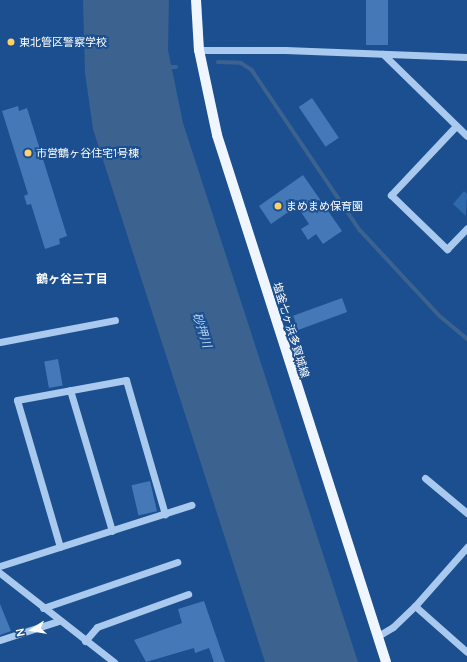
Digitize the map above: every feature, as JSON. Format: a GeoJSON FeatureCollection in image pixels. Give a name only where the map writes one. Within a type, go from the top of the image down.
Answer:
{"type":"FeatureCollection","features":[{"type":"Feature","properties":{"kind":"main road","name":"塩釜七ヶ浜多賀城線"},"geometry":{"type":"LineString","coordinates":[[196,0],[199,50],[217,135],[386,662]]}},
{"type":"Feature","properties":{"kind":"street"},"geometry":{"type":"LineString","coordinates":[[199,50],[467,57]]}},
{"type":"Feature","properties":{"kind":"street"},"geometry":{"type":"LineString","coordinates":[[383,54],[467,136]]}},
{"type":"Feature","properties":{"kind":"street"},"geometry":{"type":"LineString","coordinates":[[456,126],[391,195],[447,249],[467,228]]}},
{"type":"Feature","properties":{"kind":"street"},"geometry":{"type":"LineString","coordinates":[[0,342],[115,320]]}},
{"type":"Feature","properties":{"kind":"street"},"geometry":{"type":"LineString","coordinates":[[60,547],[18,400],[126,380],[165,514]]}},
{"type":"Feature","properties":{"kind":"street"},"geometry":{"type":"LineString","coordinates":[[70,390],[112,531]]}},
{"type":"Feature","properties":{"kind":"street"},"geometry":{"type":"LineString","coordinates":[[425,478],[467,513]]}},
{"type":"Feature","properties":{"kind":"street"},"geometry":{"type":"LineString","coordinates":[[0,566],[191,505]]}},
{"type":"Feature","properties":{"kind":"street"},"geometry":{"type":"LineString","coordinates":[[378,636],[393,627],[415,606],[467,547]]}},
{"type":"Feature","properties":{"kind":"street"},"geometry":{"type":"LineString","coordinates":[[43,608],[177,562]]}},
{"type":"Feature","properties":{"kind":"street"},"geometry":{"type":"LineString","coordinates":[[0,572],[58,620],[114,662]]}},
{"type":"Feature","properties":{"kind":"street"},"geometry":{"type":"LineString","coordinates":[[85,641],[97,627],[188,594]]}},
{"type":"Feature","properties":{"kind":"street"},"geometry":{"type":"LineString","coordinates":[[415,606],[467,652]]}},
{"type":"Feature","properties":{"kind":"street"},"geometry":{"type":"LineString","coordinates":[[0,640],[58,620]]}},
{"type":"Feature","properties":{"kind":"shaded area"},"geometry":{"type":"Polygon","coordinates":[[[464,191],[467,194],[466,216],[453,204],[464,191]]]}},
{"type":"Feature","properties":{"kind":"water","name":"砂押川"},"geometry":{"type":"Polygon","coordinates":[[[83,0],[169,0],[168,50],[183,123],[358,662],[265,662],[93,129],[85,73],[83,0]]]}},
{"type":"Feature","properties":{"kind":"building"},"geometry":{"type":"Polygon","coordinates":[[[366,0],[388,0],[388,45],[366,45],[366,0]]]}},
{"type":"Feature","properties":{"kind":"building"},"geometry":{"type":"Polygon","coordinates":[[[312,98],[339,138],[326,147],[299,107],[312,98]]]}},
{"type":"Feature","properties":{"kind":"building","name":"市営鶴ヶ谷住宅1号棟"},"geometry":{"type":"Polygon","coordinates":[[[18,106],[19,111],[27,108],[67,236],[59,239],[60,244],[45,249],[31,204],[27,205],[24,196],[28,194],[2,111],[18,106]]]}},
{"type":"Feature","properties":{"kind":"building"},"geometry":{"type":"Polygon","coordinates":[[[303,175],[342,231],[323,244],[316,234],[308,240],[301,229],[309,224],[297,206],[271,224],[259,206],[303,175]]]}},
{"type":"Feature","properties":{"kind":"building"},"geometry":{"type":"Polygon","coordinates":[[[342,298],[347,312],[298,330],[293,316],[342,298]]]}},
{"type":"Feature","properties":{"kind":"building"},"geometry":{"type":"Polygon","coordinates":[[[58,359],[63,386],[49,388],[44,361],[58,359]]]}},
{"type":"Feature","properties":{"kind":"building"},"geometry":{"type":"Polygon","coordinates":[[[150,481],[157,511],[138,515],[131,485],[150,481]]]}},
{"type":"Feature","properties":{"kind":"building"},"geometry":{"type":"Polygon","coordinates":[[[204,601],[225,662],[214,662],[209,648],[195,653],[194,648],[146,662],[134,640],[182,623],[178,609],[204,601]]]}},
{"type":"Feature","properties":{"kind":"building"},"geometry":{"type":"Polygon","coordinates":[[[0,604],[11,631],[0,635],[0,604]]]}},
{"type":"Feature","properties":{"kind":"waterway"},"geometry":{"type":"LineString","coordinates":[[218,62],[241,63],[252,70],[360,230],[440,316],[467,339]]}},
{"type":"Feature","properties":{"kind":"waterway"},"geometry":{"type":"LineString","coordinates":[[167,67],[176,67]]}},
{"type":"Feature","properties":{"kind":"place","name":"東北管区警察学校"},"geometry":{"type":"Point","coordinates":[11,42]}},
{"type":"Feature","properties":{"kind":"place","name":"市営鶴ヶ谷住宅1号棟"},"geometry":{"type":"Point","coordinates":[28,153]}},
{"type":"Feature","properties":{"kind":"place","name":"まめまめ保育園"},"geometry":{"type":"Point","coordinates":[278,206]}},
{"type":"Feature","properties":{"kind":"district","name":"鶴ヶ谷三丁目"},"geometry":{"type":"Point","coordinates":[72,279]}}]}
